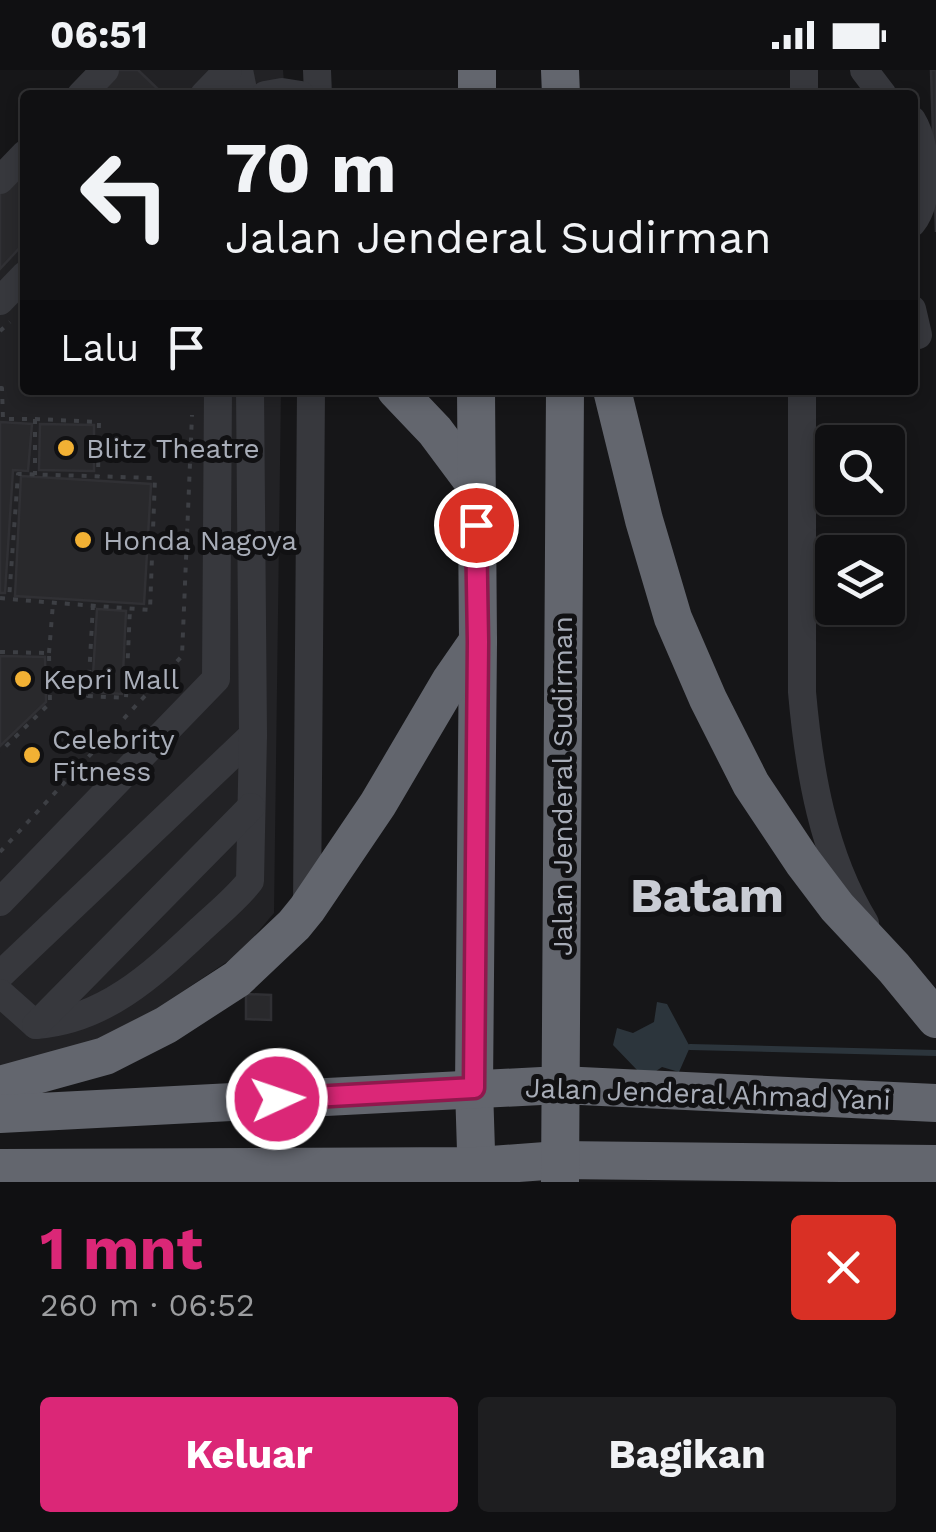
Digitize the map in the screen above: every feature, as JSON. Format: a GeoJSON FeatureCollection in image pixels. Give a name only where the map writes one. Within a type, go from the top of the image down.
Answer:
{"type":"FeatureCollection","features":[{"type":"Feature","properties":{"kind":"highway"},"geometry":{"type":"LineString","coordinates":[[401,395],[435,431],[476,486]]}},
{"type":"Feature","properties":{"kind":"highway"},"geometry":{"type":"LineString","coordinates":[[476,395],[474,1088],[478,1174]]}},
{"type":"Feature","properties":{"kind":"highway","name":"Jalan Jenderal Sudirman"},"geometry":{"type":"LineString","coordinates":[[560,1171],[565,395]]}},
{"type":"Feature","properties":{"kind":"highway"},"geometry":{"type":"LineString","coordinates":[[613,395],[673,618],[708,699],[752,784],[803,862],[837,907],[936,1019]]}},
{"type":"Feature","properties":{"kind":"highway"},"geometry":{"type":"LineString","coordinates":[[0,1084],[105,1056],[166,1025],[236,979],[307,909],[378,804],[451,680],[478,642]]}},
{"type":"Feature","properties":{"kind":"highway","name":"Jalan Jenderal Ahmad Yani"},"geometry":{"type":"LineString","coordinates":[[0,1114],[560,1085],[936,1102]]}},
{"type":"Feature","properties":{"kind":"highway"},"geometry":{"type":"LineString","coordinates":[[0,1168],[478,1174],[936,1164]]}},
{"type":"Feature","properties":{"kind":"street"},"geometry":{"type":"LineString","coordinates":[[87,90],[105,70]]}},
{"type":"Feature","properties":{"kind":"street"},"geometry":{"type":"LineString","coordinates":[[918,133],[922,141],[924,196],[918,215]]}},
{"type":"Feature","properties":{"kind":"street"},"geometry":{"type":"LineString","coordinates":[[0,180],[20,159]]}},
{"type":"Feature","properties":{"kind":"street"},"geometry":{"type":"LineString","coordinates":[[0,301],[20,280]]}},
{"type":"Feature","properties":{"kind":"street"},"geometry":{"type":"LineString","coordinates":[[218,395],[216,679],[253,723]]}},
{"type":"Feature","properties":{"kind":"street"},"geometry":{"type":"LineString","coordinates":[[0,993],[36,1025],[65,1021],[98,1008],[148,978],[248,885],[253,723],[250,395]]}},
{"type":"Feature","properties":{"kind":"street"},"geometry":{"type":"LineString","coordinates":[[307,909],[311,395]]}},
{"type":"Feature","properties":{"kind":"street"},"geometry":{"type":"LineString","coordinates":[[802,395],[802,692],[806,742],[827,833],[848,890],[894,968]]}},
{"type":"Feature","properties":{"kind":"street"},"geometry":{"type":"LineString","coordinates":[[0,902],[216,679]]}},
{"type":"Feature","properties":{"kind":"street"},"geometry":{"type":"LineString","coordinates":[[0,975],[253,723]]}},
{"type":"Feature","properties":{"kind":"street"},"geometry":{"type":"LineString","coordinates":[[36,1025],[251,806]]}},
{"type":"Feature","properties":{"kind":"path"},"geometry":{"type":"LineString","coordinates":[[0,388],[3,420],[98,422],[98,476]]}},
{"type":"Feature","properties":{"kind":"path"},"geometry":{"type":"LineString","coordinates":[[0,852],[182,656],[192,409]]}},
{"type":"Feature","properties":{"kind":"path"},"geometry":{"type":"LineString","coordinates":[[35,419],[35,475]]}},
{"type":"Feature","properties":{"kind":"path"},"geometry":{"type":"LineString","coordinates":[[0,598],[150,610],[155,478],[18,474],[9,598]]}},
{"type":"Feature","properties":{"kind":"path"},"geometry":{"type":"LineString","coordinates":[[0,752],[50,703],[53,602]]}},
{"type":"Feature","properties":{"kind":"path"},"geometry":{"type":"LineString","coordinates":[[92,605],[88,696],[126,698],[130,608]]}},
{"type":"Feature","properties":{"kind":"path"},"geometry":{"type":"LineString","coordinates":[[0,652],[49,653]]}},
{"type":"Feature","properties":{"kind":"shaded area"},"geometry":{"type":"Polygon","coordinates":[[[125,70],[283,70],[285,90],[106,90],[125,70]]]}},
{"type":"Feature","properties":{"kind":"shaded area","name":"Kepri Mall"},"geometry":{"type":"Polygon","coordinates":[[[20,182],[20,395],[281,395],[274,913],[240,953],[113,1038],[0,1068],[0,203],[20,182]]]}},
{"type":"Feature","properties":{"kind":"shaded area"},"geometry":{"type":"Polygon","coordinates":[[[657,1002],[667,1004],[690,1047],[679,1072],[662,1067],[649,1076],[638,1071],[613,1045],[617,1028],[633,1033],[654,1022],[657,1002]]]}},
{"type":"Feature","properties":{"kind":"building"},"geometry":{"type":"Polygon","coordinates":[[[109,70],[138,70],[159,90],[91,90],[109,70]]]}},
{"type":"Feature","properties":{"kind":"building"},"geometry":{"type":"Polygon","coordinates":[[[931,70],[936,70],[936,232],[931,70]]]}},
{"type":"Feature","properties":{"kind":"building"},"geometry":{"type":"Polygon","coordinates":[[[20,167],[20,247],[0,269],[0,188],[20,167]]]}},
{"type":"Feature","properties":{"kind":"building"},"geometry":{"type":"Polygon","coordinates":[[[0,422],[32,424],[28,471],[13,470],[5,593],[0,593],[0,422]]]}},
{"type":"Feature","properties":{"kind":"building","name":"Blitz Theatre"},"geometry":{"type":"Polygon","coordinates":[[[40,424],[94,425],[94,471],[39,470],[40,424]]]}},
{"type":"Feature","properties":{"kind":"building","name":"Honda Nagoya"},"geometry":{"type":"Polygon","coordinates":[[[21,476],[151,484],[144,604],[15,596],[21,476]]]}},
{"type":"Feature","properties":{"kind":"building","name":"Celebrity Fitness"},"geometry":{"type":"Polygon","coordinates":[[[97,609],[126,611],[122,694],[92,692],[97,609]]]}},
{"type":"Feature","properties":{"kind":"building","name":"Kepri Mall"},"geometry":{"type":"Polygon","coordinates":[[[0,656],[45,657],[46,702],[0,746],[0,656]]]}},
{"type":"Feature","properties":{"kind":"building"},"geometry":{"type":"Polygon","coordinates":[[[246,994],[271,995],[271,1020],[246,1019],[246,994]]]}},
{"type":"Feature","properties":{"kind":"waterway"},"geometry":{"type":"LineString","coordinates":[[690,1047],[936,1053]]}},
{"type":"Feature","properties":{"kind":"place","name":"Blitz Theatre"},"geometry":{"type":"Point","coordinates":[66,448]}},
{"type":"Feature","properties":{"kind":"place","name":"Honda Nagoya"},"geometry":{"type":"Point","coordinates":[83,540]}},
{"type":"Feature","properties":{"kind":"place","name":"Kepri Mall"},"geometry":{"type":"Point","coordinates":[23,679]}},
{"type":"Feature","properties":{"kind":"place","name":"Celebrity Fitness"},"geometry":{"type":"Point","coordinates":[32,755]}},
{"type":"Feature","properties":{"kind":"district","name":"Batam"},"geometry":{"type":"Point","coordinates":[707,895]}},
{"type":"Feature","properties":{"kind":"route"},"geometry":{"type":"LineString","coordinates":[[277,1099],[474,1088],[476,525]]}}]}
